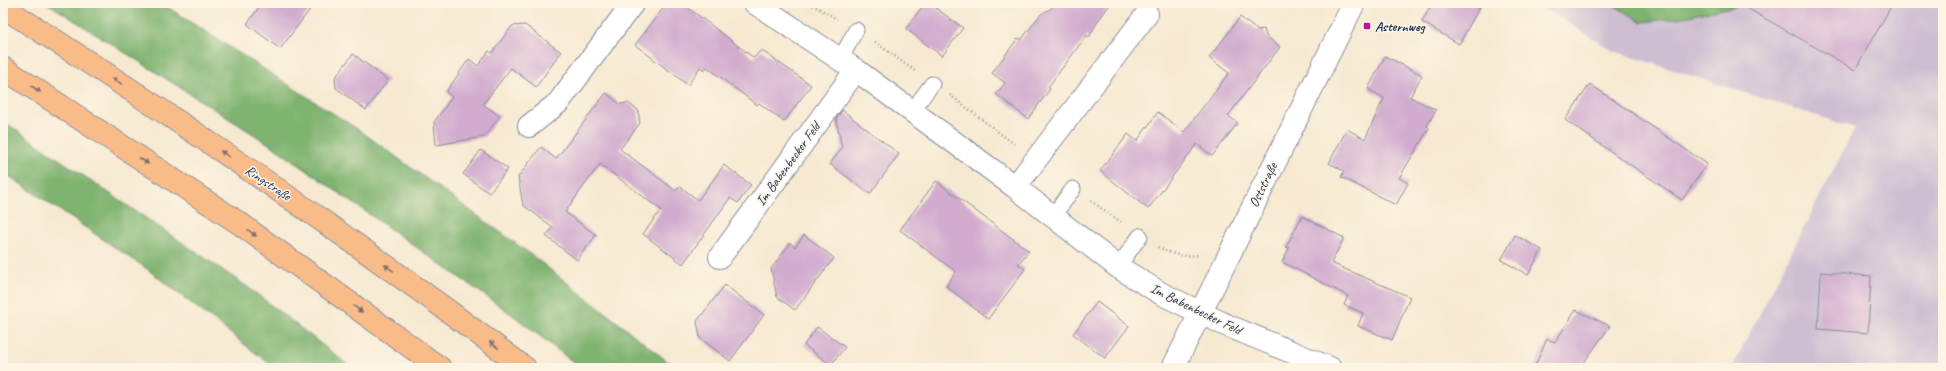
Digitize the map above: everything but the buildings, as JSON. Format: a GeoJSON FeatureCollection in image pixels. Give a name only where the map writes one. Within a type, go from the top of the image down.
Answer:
{"type":"FeatureCollection","features":[{"type":"Feature","properties":{"kind":"highway","name":"Ringstraße"},"geometry":{"type":"LineString","coordinates":[[3,7],[271,185],[417,287],[525,368]]}},
{"type":"Feature","properties":{"kind":"highway"},"geometry":{"type":"LineString","coordinates":[[3,68],[239,223],[440,368]]}},
{"type":"Feature","properties":{"kind":"street"},"geometry":{"type":"LineString","coordinates":[[529,126],[558,103],[633,3]]}},
{"type":"Feature","properties":{"kind":"street","name":"Im Babenbecker Feld"},"geometry":{"type":"LineString","coordinates":[[754,3],[848,65],[912,111],[1016,187],[1118,267],[1162,294],[1226,325],[1330,368]]}},
{"type":"Feature","properties":{"kind":"street","name":"Oststraße"},"geometry":{"type":"LineString","coordinates":[[1173,368],[1354,3]]}},
{"type":"Feature","properties":{"kind":"street"},"geometry":{"type":"LineString","coordinates":[[1016,187],[1147,14]]}},
{"type":"Feature","properties":{"kind":"street","name":"Im Babenbecker Feld"},"geometry":{"type":"LineString","coordinates":[[720,257],[848,65]]}},
{"type":"Feature","properties":{"kind":"lane"},"geometry":{"type":"LineString","coordinates":[[848,65],[856,30]]}},
{"type":"Feature","properties":{"kind":"lane"},"geometry":{"type":"LineString","coordinates":[[912,111],[932,84]]}},
{"type":"Feature","properties":{"kind":"lane"},"geometry":{"type":"LineString","coordinates":[[1053,216],[1073,189]]}},
{"type":"Feature","properties":{"kind":"lane"},"geometry":{"type":"LineString","coordinates":[[1118,267],[1140,236]]}},
{"type":"Feature","properties":{"kind":"shaded area"},"geometry":{"type":"Polygon","coordinates":[[[1535,3],[1943,3],[1943,368],[1732,368],[1855,128],[1614,51],[1535,3]]]}},
{"type":"Feature","properties":{"kind":"green space"},"geometry":{"type":"Polygon","coordinates":[[[47,3],[161,3],[362,132],[529,253],[676,368],[581,368],[510,313],[272,146],[47,3]]]}},
{"type":"Feature","properties":{"kind":"green space"},"geometry":{"type":"Polygon","coordinates":[[[1610,3],[1742,3],[1741,5],[1679,18],[1642,22],[1610,3]]]}},
{"type":"Feature","properties":{"kind":"green space"},"geometry":{"type":"Polygon","coordinates":[[[3,121],[249,288],[352,368],[275,368],[147,269],[3,172],[3,121]]]}},
{"type":"Feature","properties":{"kind":"place","name":"Asternweg"},"geometry":{"type":"Point","coordinates":[1367,26]}}]}
